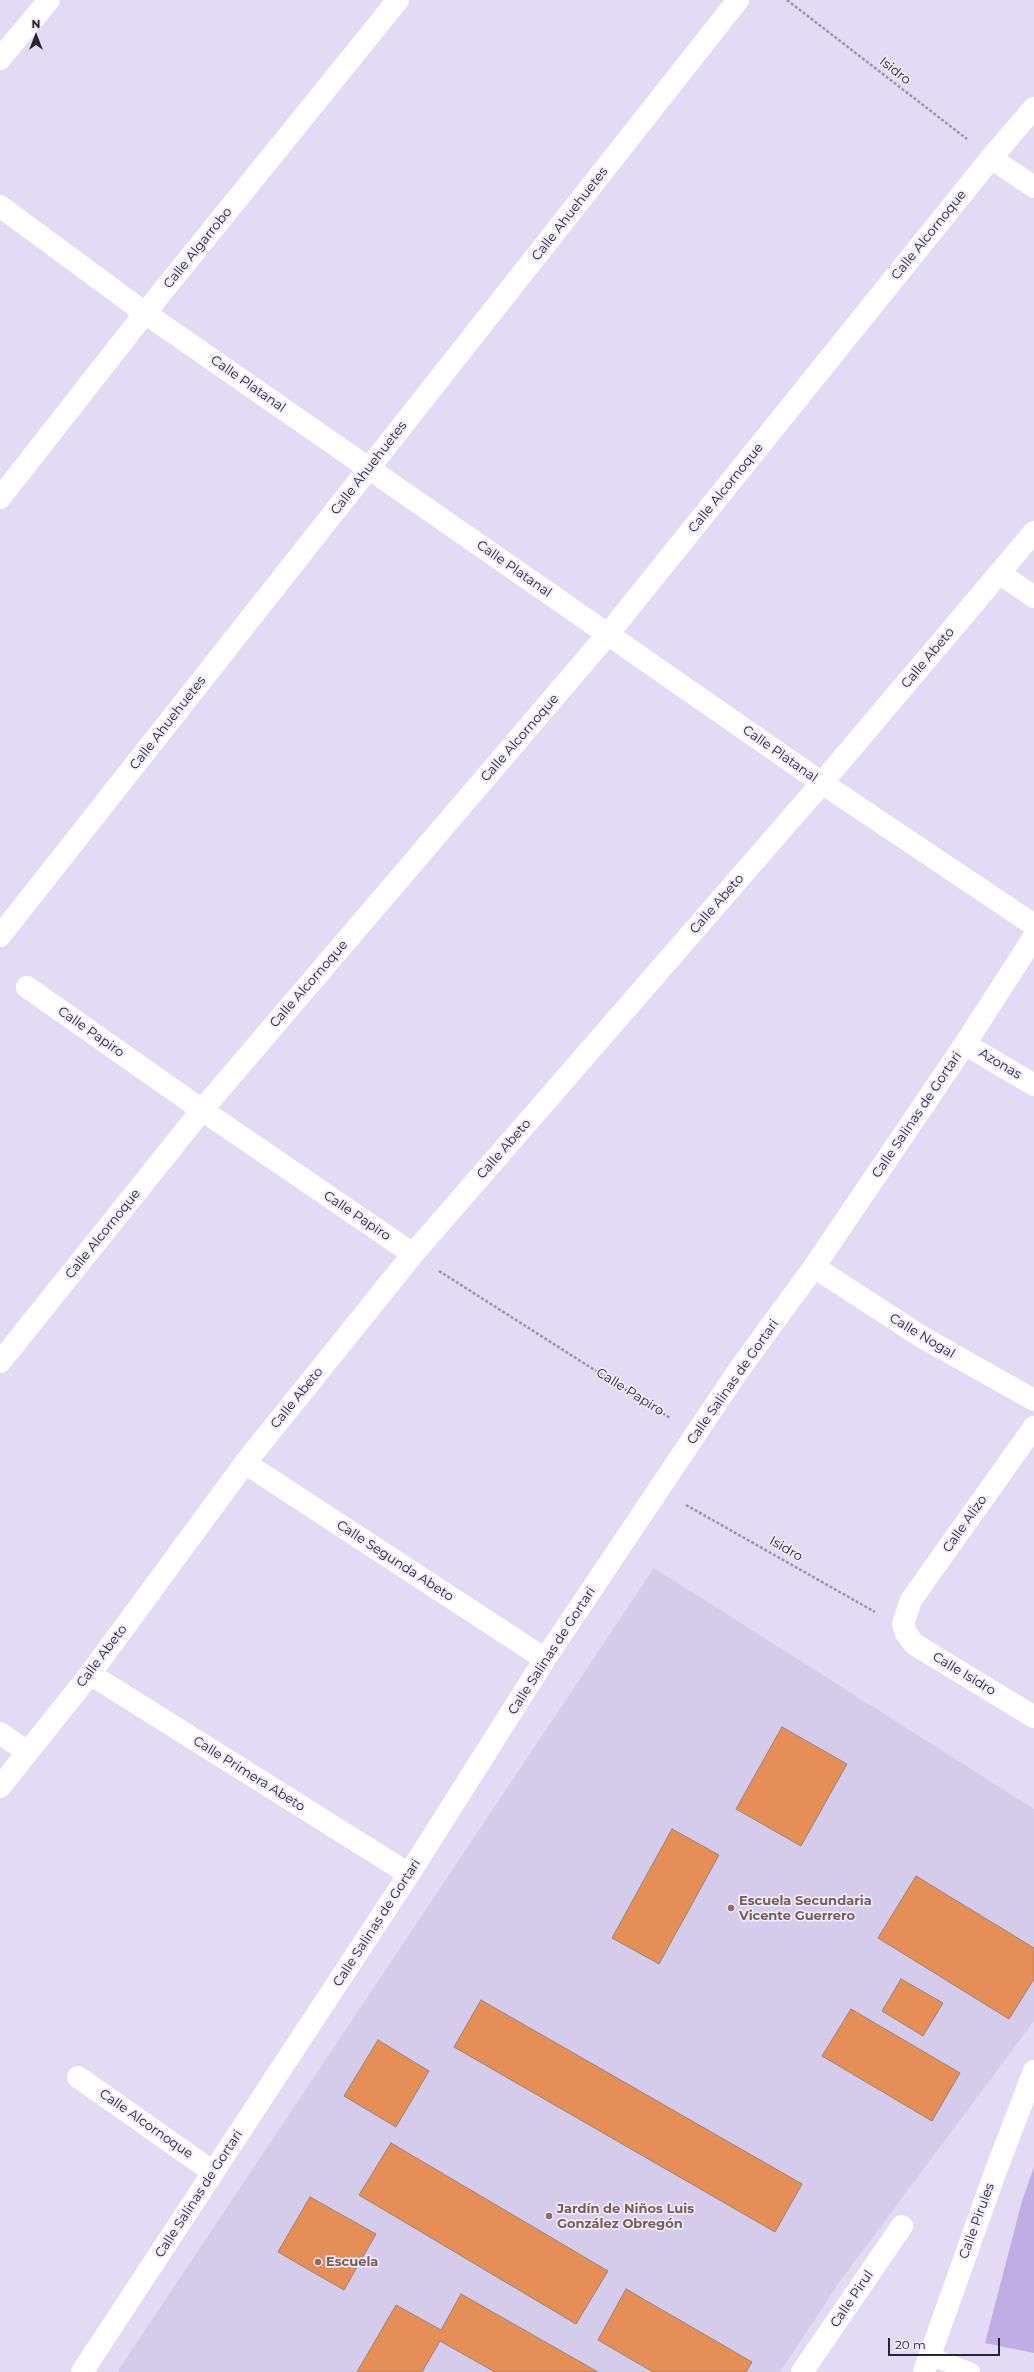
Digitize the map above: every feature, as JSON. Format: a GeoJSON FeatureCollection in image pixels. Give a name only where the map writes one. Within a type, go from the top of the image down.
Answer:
{"type":"FeatureCollection","features":[{"type":"Feature","properties":{"kind":"street"},"geometry":{"type":"LineString","coordinates":[[0,59],[50,0]]}},
{"type":"Feature","properties":{"kind":"street","name":"Calle Algarrobo"},"geometry":{"type":"LineString","coordinates":[[0,498],[145,313],[398,0]]}},
{"type":"Feature","properties":{"kind":"street","name":"Calle Ahuehuetes"},"geometry":{"type":"LineString","coordinates":[[0,936],[738,0]]}},
{"type":"Feature","properties":{"kind":"street","name":"Calle Alcornoque"},"geometry":{"type":"LineString","coordinates":[[0,1362],[202,1110],[608,634],[991,158],[1034,108]]}},
{"type":"Feature","properties":{"kind":"street"},"geometry":{"type":"LineString","coordinates":[[991,158],[1034,187]]}},
{"type":"Feature","properties":{"kind":"street","name":"Calle Platanal"},"geometry":{"type":"LineString","coordinates":[[0,206],[145,313],[822,783],[1034,925]]}},
{"type":"Feature","properties":{"kind":"street","name":"Calle Abeto"},"geometry":{"type":"LineString","coordinates":[[0,1787],[90,1674],[245,1463],[412,1254],[822,783],[1034,532]]}},
{"type":"Feature","properties":{"kind":"street"},"geometry":{"type":"LineString","coordinates":[[999,573],[1034,597]]}},
{"type":"Feature","properties":{"kind":"street","name":"Calle Salinas de Gortari"},"geometry":{"type":"LineString","coordinates":[[82,2372],[409,1874],[545,1659],[660,1490],[696,1434],[814,1267],[965,1044],[1034,937]]}},
{"type":"Feature","properties":{"kind":"street","name":"Calle Papiro"},"geometry":{"type":"LineString","coordinates":[[27,987],[202,1110],[412,1254]]}},
{"type":"Feature","properties":{"kind":"street","name":"Azonas"},"geometry":{"type":"LineString","coordinates":[[965,1044],[1034,1085]]}},
{"type":"Feature","properties":{"kind":"street","name":"Calle Nogal"},"geometry":{"type":"LineString","coordinates":[[814,1267],[922,1337],[1034,1400]]}},
{"type":"Feature","properties":{"kind":"street","name":"Calle Alizo"},"geometry":{"type":"LineString","coordinates":[[903,1624],[911,1600],[1034,1427]]}},
{"type":"Feature","properties":{"kind":"street","name":"Calle Segunda Abeto"},"geometry":{"type":"LineString","coordinates":[[245,1463],[545,1659]]}},
{"type":"Feature","properties":{"kind":"street","name":"Calle Isidro"},"geometry":{"type":"LineString","coordinates":[[903,1624],[906,1633],[914,1644],[1034,1717]]}},
{"type":"Feature","properties":{"kind":"street","name":"Calle Primera Abeto"},"geometry":{"type":"LineString","coordinates":[[90,1674],[409,1874]]}},
{"type":"Feature","properties":{"kind":"street"},"geometry":{"type":"LineString","coordinates":[[0,1733],[27,1752]]}},
{"type":"Feature","properties":{"kind":"street","name":"Calle Pirules"},"geometry":{"type":"LineString","coordinates":[[927,2364],[994,2173],[1034,2071]]}},
{"type":"Feature","properties":{"kind":"street","name":"Calle Alcornoque"},"geometry":{"type":"LineString","coordinates":[[78,2077],[214,2172]]}},
{"type":"Feature","properties":{"kind":"street","name":"Calle Pirul"},"geometry":{"type":"LineString","coordinates":[[802,2372],[902,2226]]}},
{"type":"Feature","properties":{"kind":"lane"},"geometry":{"type":"LineString","coordinates":[[927,2364],[971,2372]]}},
{"type":"Feature","properties":{"kind":"path","name":"Isidro"},"geometry":{"type":"LineString","coordinates":[[787,0],[991,158]]}},
{"type":"Feature","properties":{"kind":"path","name":"Calle Papiro"},"geometry":{"type":"LineString","coordinates":[[412,1254],[696,1434]]}},
{"type":"Feature","properties":{"kind":"path","name":"Isidro"},"geometry":{"type":"LineString","coordinates":[[660,1490],[883,1616],[903,1624]]}},
{"type":"Feature","properties":{"kind":"shaded area","name":"Escuela Secundaria Vicente Guerrero"},"geometry":{"type":"Polygon","coordinates":[[[654,1568],[1034,1809],[1034,2021],[840,2281],[780,2372],[117,2372],[654,1568]]]}},
{"type":"Feature","properties":{"kind":"shaded area"},"geometry":{"type":"Polygon","coordinates":[[[1034,2167],[1034,2353],[985,2343],[1022,2201],[1034,2167]]]}},
{"type":"Feature","properties":{"kind":"building"},"geometry":{"type":"Polygon","coordinates":[[[782,1727],[847,1764],[801,1846],[736,1809],[782,1727]]]}},
{"type":"Feature","properties":{"kind":"building"},"geometry":{"type":"Polygon","coordinates":[[[672,1829],[719,1855],[659,1964],[612,1938],[672,1829]]]}},
{"type":"Feature","properties":{"kind":"building"},"geometry":{"type":"Polygon","coordinates":[[[916,1876],[1034,1948],[1034,1979],[1009,2019],[878,1938],[916,1876]]]}},
{"type":"Feature","properties":{"kind":"building"},"geometry":{"type":"Polygon","coordinates":[[[901,1979],[943,2003],[923,2036],[882,2011],[901,1979]]]}},
{"type":"Feature","properties":{"kind":"building"},"geometry":{"type":"Polygon","coordinates":[[[481,2000],[802,2184],[775,2232],[454,2047],[481,2000]]]}},
{"type":"Feature","properties":{"kind":"building"},"geometry":{"type":"Polygon","coordinates":[[[851,2009],[960,2073],[932,2121],[822,2056],[851,2009]]]}},
{"type":"Feature","properties":{"kind":"building"},"geometry":{"type":"Polygon","coordinates":[[[378,2040],[429,2071],[396,2127],[344,2096],[378,2040]]]}},
{"type":"Feature","properties":{"kind":"building"},"geometry":{"type":"Polygon","coordinates":[[[391,2143],[608,2271],[576,2324],[359,2195],[391,2143]]]}},
{"type":"Feature","properties":{"kind":"building"},"geometry":{"type":"Polygon","coordinates":[[[310,2197],[376,2234],[344,2290],[278,2252],[310,2197]]]}},
{"type":"Feature","properties":{"kind":"building"},"geometry":{"type":"Polygon","coordinates":[[[626,2289],[752,2362],[746,2372],[653,2372],[598,2340],[626,2289]]]}},
{"type":"Feature","properties":{"kind":"building"},"geometry":{"type":"Polygon","coordinates":[[[461,2294],[598,2372],[495,2372],[440,2341],[422,2372],[357,2372],[396,2305],[441,2330],[461,2294]]]}},
{"type":"Feature","properties":{"kind":"place","name":"Escuela Secundaria Vicente Guerrero"},"geometry":{"type":"Point","coordinates":[731,1908]}},
{"type":"Feature","properties":{"kind":"place","name":"Jardín de Niños Luis González Obregón"},"geometry":{"type":"Point","coordinates":[549,2216]}},
{"type":"Feature","properties":{"kind":"place","name":"Escuela"},"geometry":{"type":"Point","coordinates":[318,2262]}}]}
